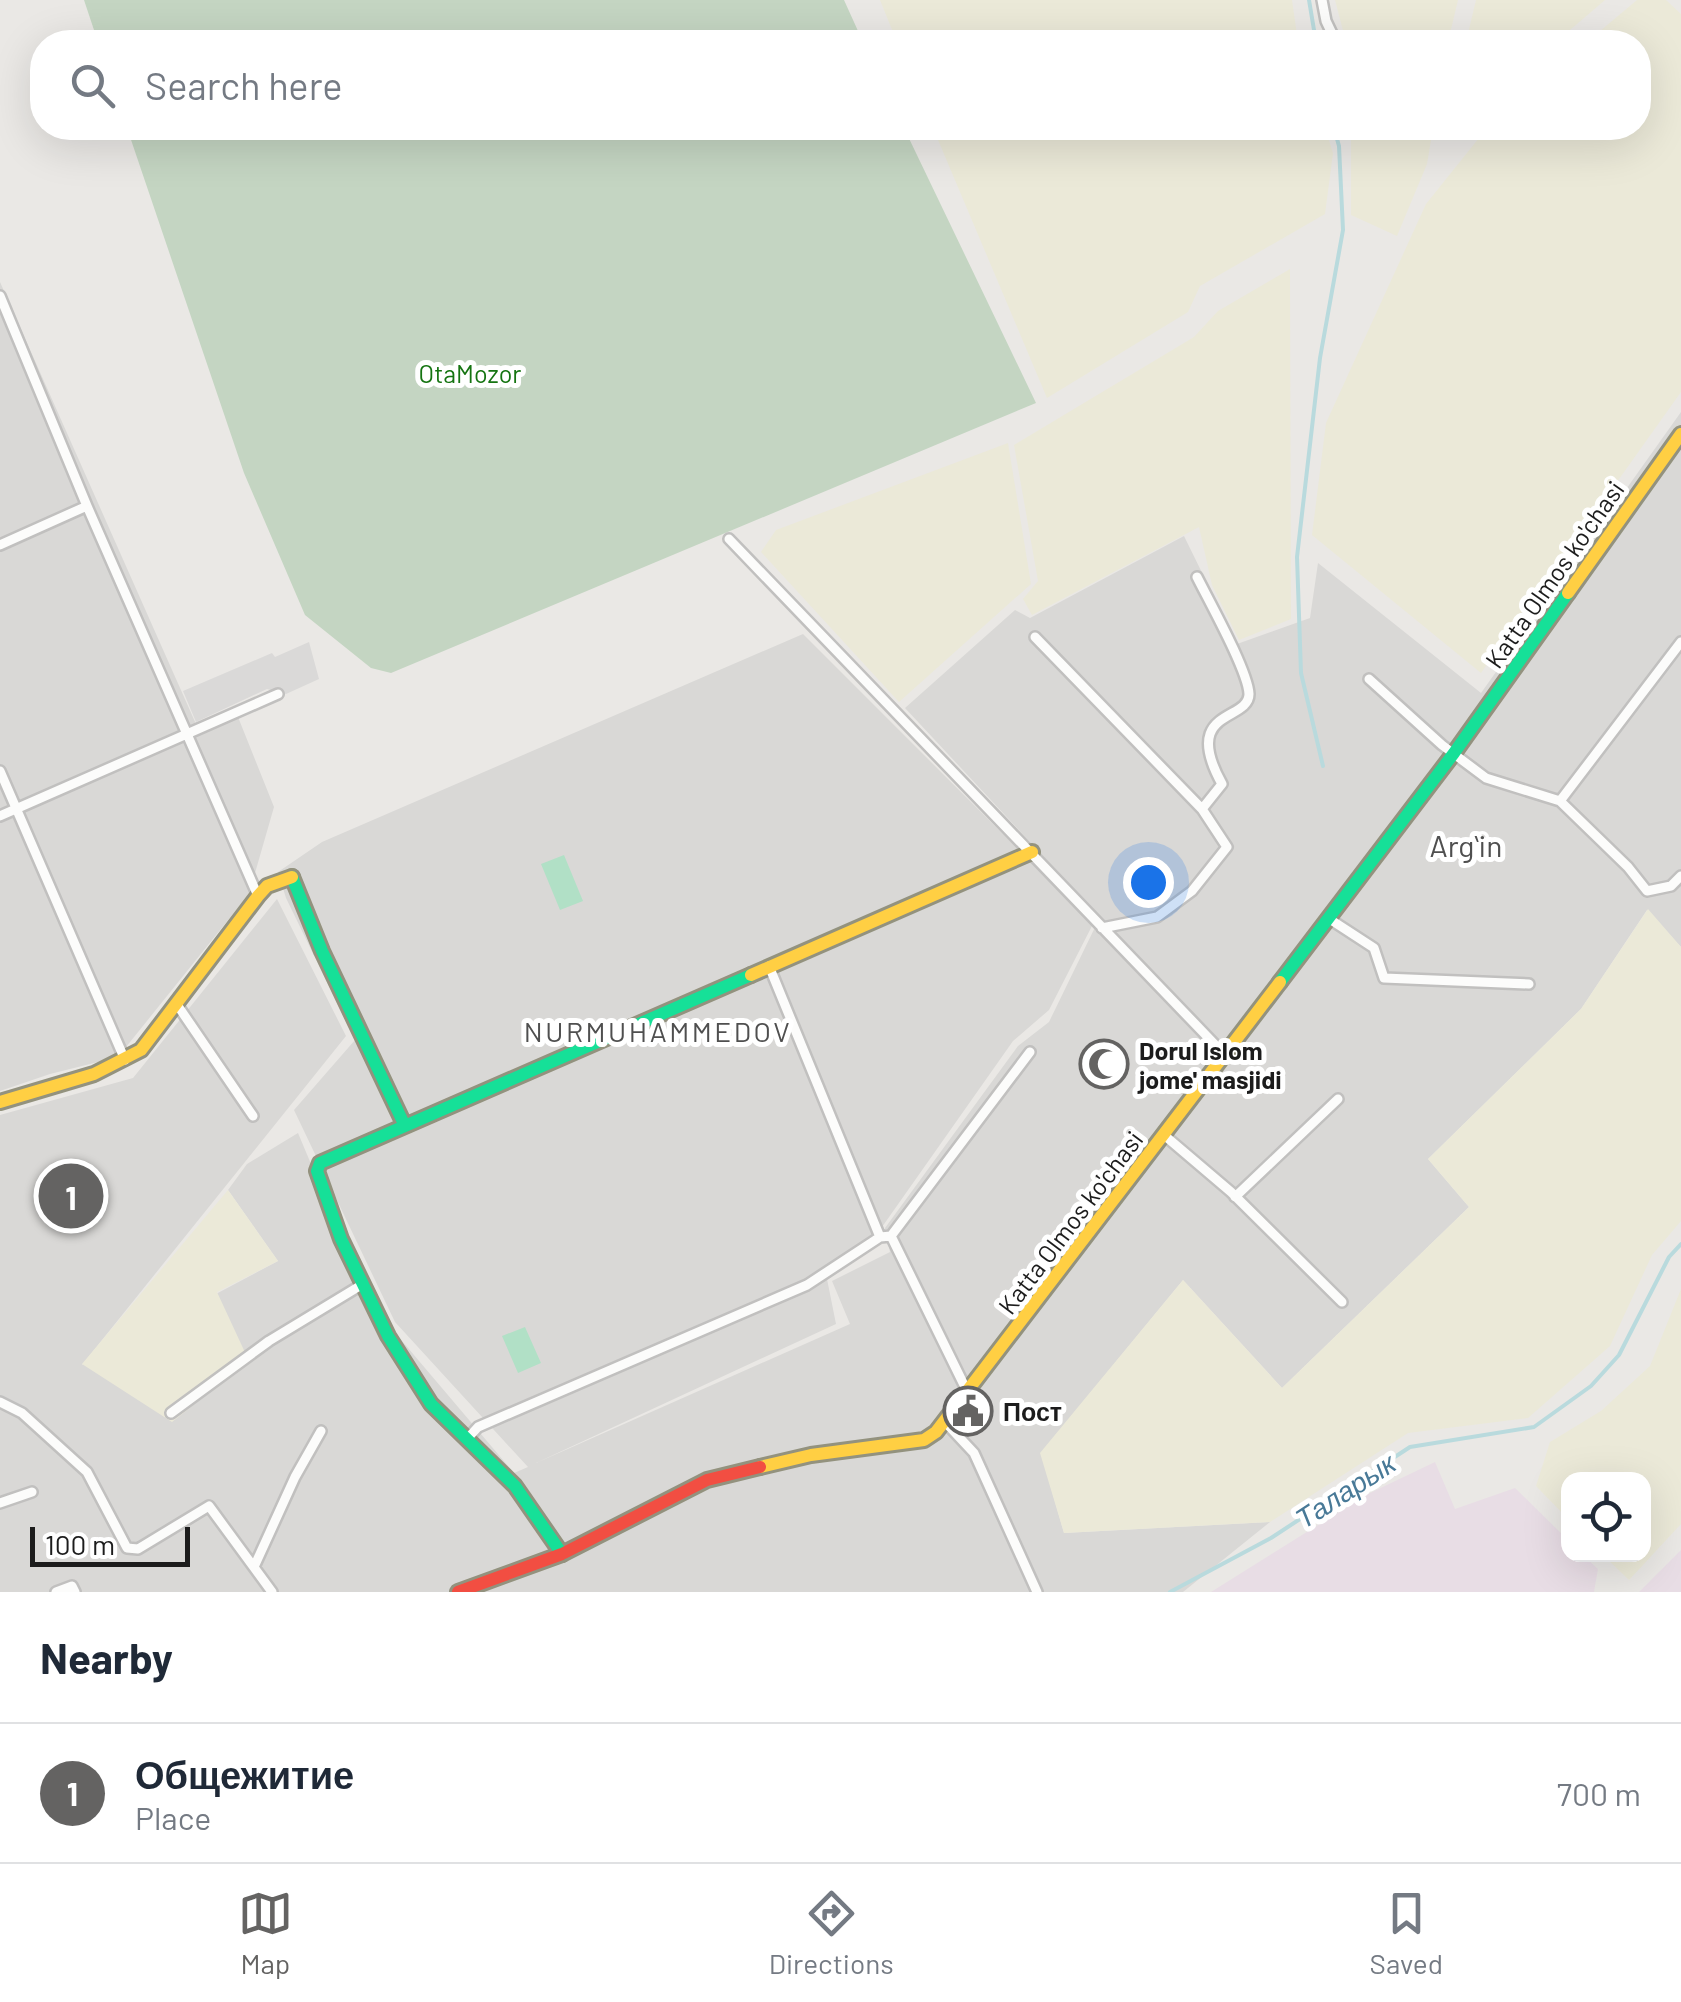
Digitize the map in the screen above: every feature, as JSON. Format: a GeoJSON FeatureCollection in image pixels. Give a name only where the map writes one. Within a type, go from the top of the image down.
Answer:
{"type":"FeatureCollection","features":[{"type":"Feature","properties":{"kind":"street"},"geometry":{"type":"LineString","coordinates":[[1322,0],[1330,30]]}},
{"type":"Feature","properties":{"kind":"street"},"geometry":{"type":"LineString","coordinates":[[0,296],[258,896]]}},
{"type":"Feature","properties":{"kind":"street","name":"Katta Olmos ko'chasi"},"geometry":{"type":"LineString","coordinates":[[945,1422],[966,1389],[1011,1338],[1454,753],[1681,434]]}},
{"type":"Feature","properties":{"kind":"street"},"geometry":{"type":"LineString","coordinates":[[0,545],[88,506]]}},
{"type":"Feature","properties":{"kind":"street"},"geometry":{"type":"LineString","coordinates":[[729,539],[1224,1054]]}},
{"type":"Feature","properties":{"kind":"street"},"geometry":{"type":"LineString","coordinates":[[1198,577],[1234,652],[1249,694],[1246,703],[1211,730],[1210,762],[1222,784],[1202,808]]}},
{"type":"Feature","properties":{"kind":"street"},"geometry":{"type":"LineString","coordinates":[[1035,637],[1202,808],[1227,848],[1192,891],[1157,917],[1102,928]]}},
{"type":"Feature","properties":{"kind":"street"},"geometry":{"type":"LineString","coordinates":[[1560,801],[1681,642]]}},
{"type":"Feature","properties":{"kind":"street"},"geometry":{"type":"LineString","coordinates":[[1369,679],[1486,778],[1560,801],[1628,867],[1647,891],[1671,886],[1681,876]]}},
{"type":"Feature","properties":{"kind":"street"},"geometry":{"type":"LineString","coordinates":[[0,816],[278,694]]}},
{"type":"Feature","properties":{"kind":"street"},"geometry":{"type":"LineString","coordinates":[[0,770],[125,1060]]}},
{"type":"Feature","properties":{"kind":"street"},"geometry":{"type":"LineString","coordinates":[[562,1554],[515,1486],[431,1404],[388,1336],[341,1239],[318,1171],[322,1160],[1032,852]]}},
{"type":"Feature","properties":{"kind":"street"},"geometry":{"type":"LineString","coordinates":[[0,1102],[94,1074],[148,1044],[258,896],[275,882],[293,876],[322,951],[404,1124]]}},
{"type":"Feature","properties":{"kind":"street"},"geometry":{"type":"LineString","coordinates":[[1328,918],[1374,948],[1384,978],[1530,984]]}},
{"type":"Feature","properties":{"kind":"street"},"geometry":{"type":"LineString","coordinates":[[769,966],[886,1236],[966,1389]]}},
{"type":"Feature","properties":{"kind":"street"},"geometry":{"type":"LineString","coordinates":[[178,1006],[253,1116]]}},
{"type":"Feature","properties":{"kind":"street"},"geometry":{"type":"LineString","coordinates":[[468,1438],[478,1428],[807,1285],[886,1236],[1030,1052]]}},
{"type":"Feature","properties":{"kind":"street"},"geometry":{"type":"LineString","coordinates":[[1235,1197],[1338,1099]]}},
{"type":"Feature","properties":{"kind":"street"},"geometry":{"type":"LineString","coordinates":[[1164,1135],[1235,1197],[1342,1302]]}},
{"type":"Feature","properties":{"kind":"street"},"geometry":{"type":"LineString","coordinates":[[171,1413],[269,1340],[363,1284]]}},
{"type":"Feature","properties":{"kind":"street"},"geometry":{"type":"LineString","coordinates":[[0,1402],[22,1413],[87,1472],[127,1548],[138,1550],[209,1506],[272,1592]]}},
{"type":"Feature","properties":{"kind":"street"},"geometry":{"type":"LineString","coordinates":[[458,1592],[562,1554],[708,1480],[811,1455],[924,1440],[945,1422],[974,1453],[1037,1592]]}},
{"type":"Feature","properties":{"kind":"street"},"geometry":{"type":"LineString","coordinates":[[254,1567],[321,1430]]}},
{"type":"Feature","properties":{"kind":"street"},"geometry":{"type":"LineString","coordinates":[[0,1503],[32,1492]]}},
{"type":"Feature","properties":{"kind":"street"},"geometry":{"type":"LineString","coordinates":[[56,1592],[72,1586],[75,1592]]}},
{"type":"Feature","properties":{"kind":"shaded area"},"geometry":{"type":"Polygon","coordinates":[[[880,0],[1292,0],[1296,30],[892,30],[880,0]]]}},
{"type":"Feature","properties":{"kind":"shaded area"},"geometry":{"type":"Polygon","coordinates":[[[1335,0],[1458,0],[1451,30],[1343,30],[1335,0]]]}},
{"type":"Feature","properties":{"kind":"shaded area"},"geometry":{"type":"Polygon","coordinates":[[[1476,0],[1605,0],[1570,30],[1469,30],[1476,0]]]}},
{"type":"Feature","properties":{"kind":"shaded area"},"geometry":{"type":"Polygon","coordinates":[[[1637,0],[1666,0],[1681,14],[1681,392],[1481,673],[1312,535],[1326,423],[1426,204],[1477,140],[1651,140],[1651,30],[1601,30],[1637,0]]]}},
{"type":"Feature","properties":{"kind":"shaded area"},"geometry":{"type":"Polygon","coordinates":[[[938,140],[1329,140],[1333,153],[1325,214],[1200,286],[1188,312],[1047,398],[938,140]]]}},
{"type":"Feature","properties":{"kind":"shaded area"},"geometry":{"type":"Polygon","coordinates":[[[1351,140],[1431,140],[1427,164],[1397,236],[1351,215],[1351,140]]]}},
{"type":"Feature","properties":{"kind":"shaded area"},"geometry":{"type":"Polygon","coordinates":[[[1290,269],[1291,619],[1239,640],[1212,585],[1199,527],[1032,615],[1023,599],[1038,581],[1014,445],[1194,337],[1218,311],[1290,269]]]}},
{"type":"Feature","properties":{"kind":"shaded area"},"geometry":{"type":"Polygon","coordinates":[[[0,282],[196,724],[234,707],[274,807],[249,894],[118,1057],[0,1091],[0,282]]]}},
{"type":"Feature","properties":{"kind":"shaded area"},"geometry":{"type":"Polygon","coordinates":[[[1681,412],[1681,947],[1647,910],[1581,1009],[1428,1159],[1469,1207],[1282,1388],[1183,1280],[1041,1453],[1064,1533],[1270,1522],[1183,1592],[0,1592],[0,1115],[133,1078],[277,899],[346,1036],[82,1365],[278,1261],[228,1190],[247,1164],[298,1133],[369,1302],[514,1473],[528,1467],[395,1322],[294,1110],[355,1040],[286,898],[278,872],[322,842],[803,634],[1093,924],[1049,1010],[1013,1041],[863,1254],[827,1279],[836,1324],[536,1463],[850,1324],[832,1281],[890,1252],[885,1228],[1018,1046],[1049,1022],[1100,917],[905,708],[1015,610],[1030,618],[1184,536],[1237,644],[1310,618],[1318,563],[1481,693],[1681,412]]]}},
{"type":"Feature","properties":{"kind":"shaded area"},"geometry":{"type":"Polygon","coordinates":[[[1008,443],[1031,584],[899,702],[761,552],[776,530],[1008,443]]]}},
{"type":"Feature","properties":{"kind":"shaded area"},"geometry":{"type":"Polygon","coordinates":[[[309,642],[319,679],[286,694],[267,689],[196,722],[183,691],[272,653],[275,657],[309,642]]]}},
{"type":"Feature","properties":{"kind":"shaded area"},"geometry":{"type":"Polygon","coordinates":[[[1648,909],[1681,947],[1681,1221],[1652,1255],[1610,1346],[1528,1418],[1408,1433],[1270,1522],[1064,1533],[1040,1453],[1183,1280],[1282,1388],[1469,1207],[1428,1159],[1581,1009],[1648,909]]]}},
{"type":"Feature","properties":{"kind":"shaded area"},"geometry":{"type":"Polygon","coordinates":[[[228,1190],[278,1261],[217,1292],[249,1361],[172,1422],[82,1364],[228,1190]]]}},
{"type":"Feature","properties":{"kind":"shaded area"},"geometry":{"type":"Polygon","coordinates":[[[1681,1289],[1681,1524],[1651,1556],[1651,1472],[1561,1472],[1561,1512],[1536,1486],[1550,1442],[1601,1411],[1650,1366],[1681,1289]]]}},
{"type":"Feature","properties":{"kind":"shaded area"},"geometry":{"type":"Polygon","coordinates":[[[1435,1462],[1455,1509],[1515,1488],[1561,1533],[1561,1562],[1590,1562],[1598,1569],[1594,1592],[1211,1592],[1366,1495],[1435,1462]]]}},
{"type":"Feature","properties":{"kind":"shaded area"},"geometry":{"type":"Polygon","coordinates":[[[1681,1550],[1681,1592],[1639,1592],[1681,1550]]]}},
{"type":"Feature","properties":{"kind":"shaded area"},"geometry":{"type":"Polygon","coordinates":[[[1610,1562],[1646,1562],[1629,1580],[1610,1562]]]}},
{"type":"Feature","properties":{"kind":"green space"},"geometry":{"type":"Polygon","coordinates":[[[84,0],[844,0],[858,30],[94,30],[84,0]]]}},
{"type":"Feature","properties":{"kind":"green space","name":"OtaMozor"},"geometry":{"type":"Polygon","coordinates":[[[131,140],[910,140],[1036,403],[391,673],[371,668],[305,615],[244,473],[131,140]]]}},
{"type":"Feature","properties":{"kind":"green space"},"geometry":{"type":"Polygon","coordinates":[[[564,855],[583,901],[560,910],[541,864],[564,855]]]}},
{"type":"Feature","properties":{"kind":"green space"},"geometry":{"type":"Polygon","coordinates":[[[525,1327],[541,1363],[518,1373],[502,1336],[525,1327]]]}},
{"type":"Feature","properties":{"kind":"waterway"},"geometry":{"type":"LineString","coordinates":[[1309,0],[1314,30]]}},
{"type":"Feature","properties":{"kind":"waterway"},"geometry":{"type":"LineString","coordinates":[[1323,766],[1301,673],[1297,557],[1320,358],[1343,230],[1337,140]]}},
{"type":"Feature","properties":{"kind":"waterway","name":"Таларык"},"geometry":{"type":"LineString","coordinates":[[1170,1592],[1271,1538],[1410,1447],[1534,1427],[1591,1386],[1619,1355],[1669,1257],[1681,1244]]}},
{"type":"Feature","properties":{"kind":"traffic: fast"},"geometry":{"type":"LineString","coordinates":[[1280,982],[1454,753],[1568,593]]}},
{"type":"Feature","properties":{"kind":"traffic: fast"},"geometry":{"type":"LineString","coordinates":[[292,877],[322,951],[404,1124]]}},
{"type":"Feature","properties":{"kind":"traffic: fast"},"geometry":{"type":"LineString","coordinates":[[562,1554],[515,1486],[431,1404],[388,1336],[341,1239],[317,1171],[320,1163],[751,975]]}},
{"type":"Feature","properties":{"kind":"traffic: slow"},"geometry":{"type":"LineString","coordinates":[[1568,593],[1681,434]]}},
{"type":"Feature","properties":{"kind":"traffic: slow"},"geometry":{"type":"LineString","coordinates":[[751,975],[1032,852]]}},
{"type":"Feature","properties":{"kind":"traffic: slow"},"geometry":{"type":"LineString","coordinates":[[0,1102],[94,1074],[141,1050],[258,896],[267,886],[292,877]]}},
{"type":"Feature","properties":{"kind":"traffic: slow"},"geometry":{"type":"LineString","coordinates":[[760,1467],[811,1455],[924,1440],[936,1432],[1280,982]]}},
{"type":"Feature","properties":{"kind":"traffic: jam"},"geometry":{"type":"LineString","coordinates":[[458,1592],[562,1554],[707,1480],[760,1467]]}},
{"type":"Feature","properties":{"kind":"place","name":"Dorul Islom jome' masjidi"},"geometry":{"type":"Point","coordinates":[1104,1064]}},
{"type":"Feature","properties":{"kind":"place","name":"Общежитие"},"geometry":{"type":"Point","coordinates":[71,1196]}},
{"type":"Feature","properties":{"kind":"place","name":"Пост"},"geometry":{"type":"Point","coordinates":[968,1411]}},
{"type":"Feature","properties":{"kind":"district","name":"Argʻin"},"geometry":{"type":"Point","coordinates":[1466,845]}},
{"type":"Feature","properties":{"kind":"district","name":"NURMUHAMMEDOV"},"geometry":{"type":"Point","coordinates":[658,1031]}}]}
